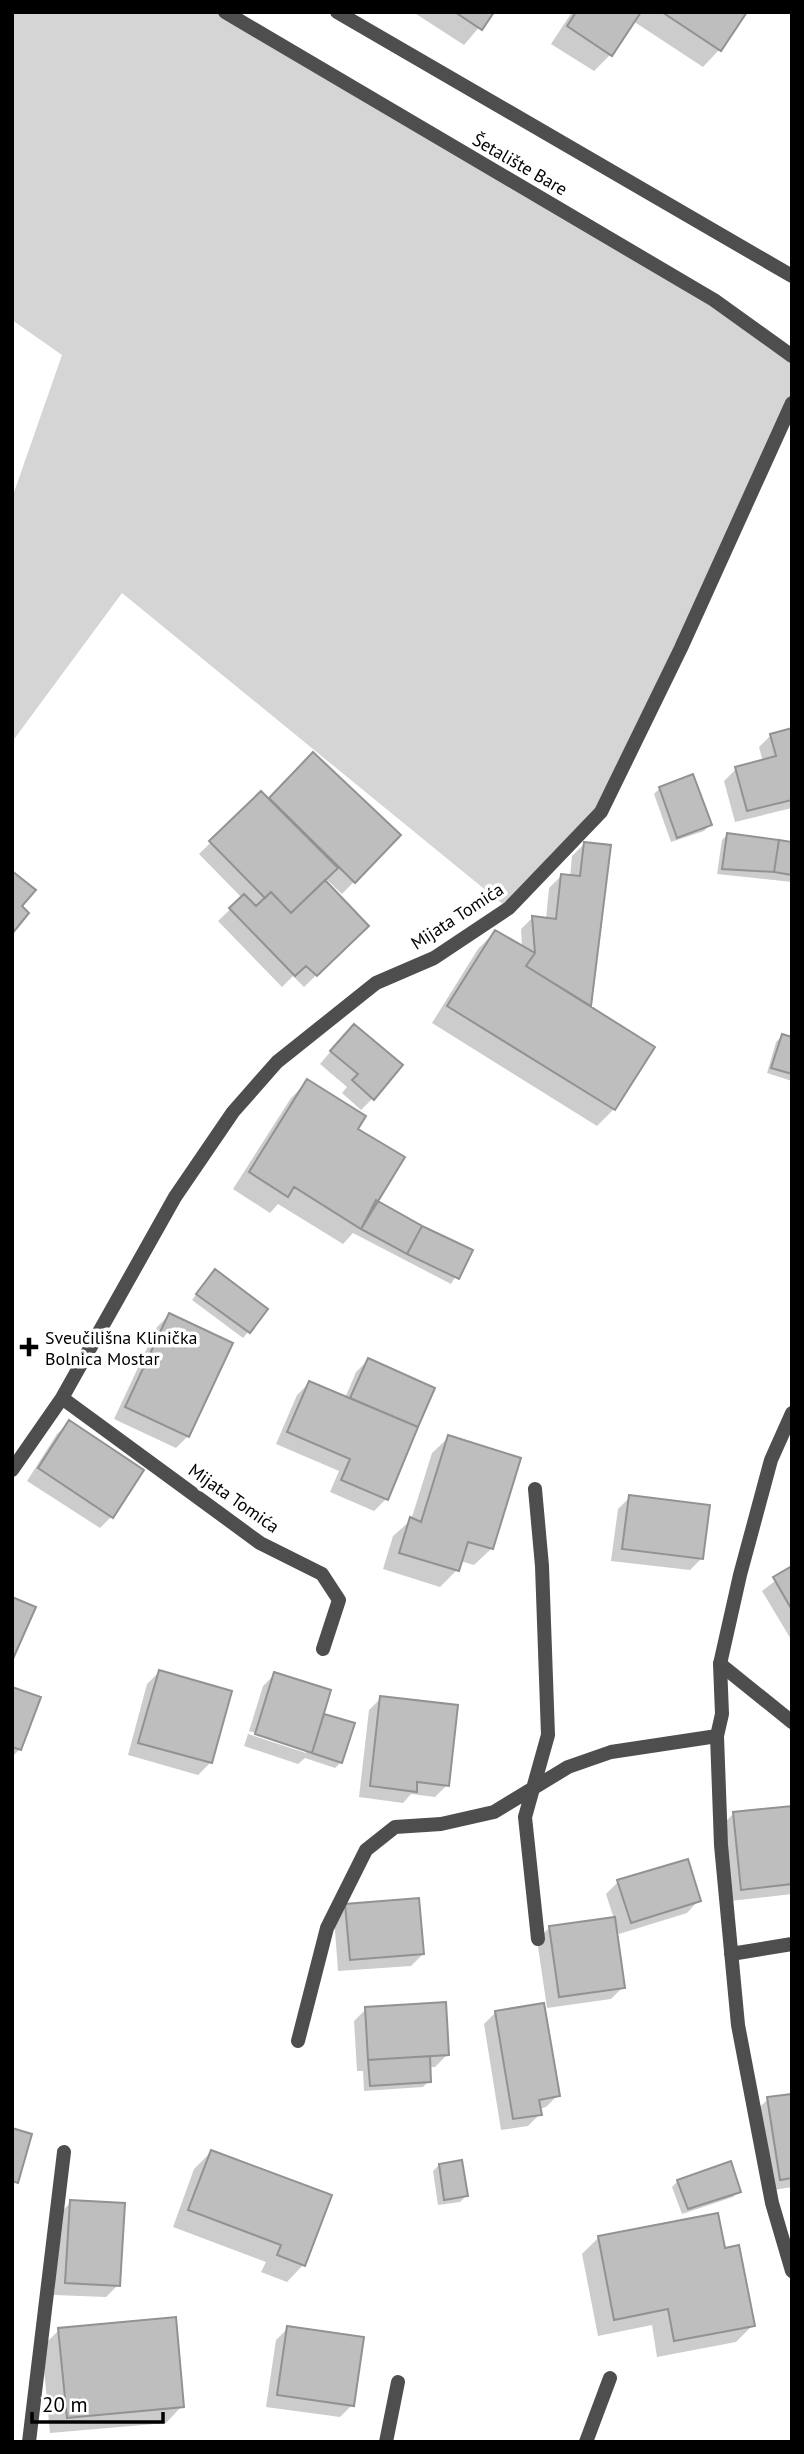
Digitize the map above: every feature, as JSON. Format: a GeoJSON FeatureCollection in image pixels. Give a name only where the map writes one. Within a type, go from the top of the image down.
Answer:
{"type":"FeatureCollection","features":[{"type":"Feature","properties":{"kind":"street","name":"Šetalište Bare"},"geometry":{"type":"LineString","coordinates":[[225,12],[714,300],[792,356]]}},
{"type":"Feature","properties":{"kind":"street"},"geometry":{"type":"LineString","coordinates":[[337,12],[792,276]]}},
{"type":"Feature","properties":{"kind":"street","name":"Mijata Tomića"},"geometry":{"type":"LineString","coordinates":[[12,1470],[62,1398],[175,1197],[233,1112],[277,1062],[376,983],[434,958],[509,908],[601,812],[681,648],[792,403]]}},
{"type":"Feature","properties":{"kind":"street","name":"Mijata Tomića"},"geometry":{"type":"LineString","coordinates":[[62,1398],[260,1543],[322,1574],[339,1600],[323,1649]]}},
{"type":"Feature","properties":{"kind":"street"},"geometry":{"type":"LineString","coordinates":[[792,1413],[771,1460],[720,1664],[722,1713],[717,1736],[720,1845],[738,2025],[772,2203],[792,2271]]}},
{"type":"Feature","properties":{"kind":"street"},"geometry":{"type":"LineString","coordinates":[[535,1489],[542,1566],[548,1735],[525,1817],[538,1939]]}},
{"type":"Feature","properties":{"kind":"street"},"geometry":{"type":"LineString","coordinates":[[720,1664],[792,1722]]}},
{"type":"Feature","properties":{"kind":"street"},"geometry":{"type":"LineString","coordinates":[[298,2041],[327,1928],[366,1850],[395,1827],[441,1824],[494,1812],[568,1767],[611,1752],[717,1736]]}},
{"type":"Feature","properties":{"kind":"street"},"geometry":{"type":"LineString","coordinates":[[731,1954],[792,1944]]}},
{"type":"Feature","properties":{"kind":"street"},"geometry":{"type":"LineString","coordinates":[[29,2442],[64,2152]]}},
{"type":"Feature","properties":{"kind":"street"},"geometry":{"type":"LineString","coordinates":[[586,2442],[610,2378]]}},
{"type":"Feature","properties":{"kind":"street"},"geometry":{"type":"LineString","coordinates":[[386,2442],[398,2382]]}},
{"type":"Feature","properties":{"kind":"shaded area"},"geometry":{"type":"Polygon","coordinates":[[[12,12],[225,12],[714,300],[792,356],[792,403],[601,812],[510,910],[122,593],[12,742],[12,498],[62,355],[12,320],[12,12]]]}},
{"type":"Feature","properties":{"kind":"building"},"geometry":{"type":"Polygon","coordinates":[[[455,12],[494,12],[482,30],[455,12]]]}},
{"type":"Feature","properties":{"kind":"building"},"geometry":{"type":"Polygon","coordinates":[[[576,12],[641,12],[612,56],[567,26],[576,12]]]}},
{"type":"Feature","properties":{"kind":"building"},"geometry":{"type":"Polygon","coordinates":[[[662,12],[747,12],[721,51],[662,12]]]}},
{"type":"Feature","properties":{"kind":"building"},"geometry":{"type":"Polygon","coordinates":[[[792,728],[792,800],[747,811],[735,767],[776,756],[770,734],[792,728]]]}},
{"type":"Feature","properties":{"kind":"building"},"geometry":{"type":"Polygon","coordinates":[[[313,752],[401,835],[355,883],[269,798],[313,752]]]}},
{"type":"Feature","properties":{"kind":"building"},"geometry":{"type":"Polygon","coordinates":[[[693,774],[712,825],[677,838],[659,787],[693,774]]]}},
{"type":"Feature","properties":{"kind":"building"},"geometry":{"type":"Polygon","coordinates":[[[261,791],[338,868],[291,913],[271,892],[265,898],[209,841],[261,791]]]}},
{"type":"Feature","properties":{"kind":"building"},"geometry":{"type":"Polygon","coordinates":[[[727,833],[779,840],[774,872],[722,869],[727,833]]]}},
{"type":"Feature","properties":{"kind":"building"},"geometry":{"type":"Polygon","coordinates":[[[779,840],[792,842],[792,875],[774,872],[779,840]]]}},
{"type":"Feature","properties":{"kind":"building"},"geometry":{"type":"Polygon","coordinates":[[[584,842],[611,845],[591,1006],[526,966],[535,953],[532,916],[556,919],[561,874],[580,876],[584,842]]]}},
{"type":"Feature","properties":{"kind":"building"},"geometry":{"type":"Polygon","coordinates":[[[12,871],[36,890],[22,906],[29,913],[12,934],[12,871]]]}},
{"type":"Feature","properties":{"kind":"building"},"geometry":{"type":"Polygon","coordinates":[[[325,880],[369,926],[317,976],[306,966],[295,976],[229,908],[244,894],[256,906],[271,892],[291,913],[325,880]]]}},
{"type":"Feature","properties":{"kind":"building"},"geometry":{"type":"Polygon","coordinates":[[[495,930],[535,953],[526,966],[655,1047],[615,1110],[447,1006],[495,930]]]}},
{"type":"Feature","properties":{"kind":"building"},"geometry":{"type":"Polygon","coordinates":[[[354,1024],[403,1065],[374,1100],[352,1080],[358,1074],[330,1051],[354,1024]]]}},
{"type":"Feature","properties":{"kind":"building"},"geometry":{"type":"Polygon","coordinates":[[[782,1034],[792,1037],[792,1074],[771,1068],[782,1034]]]}},
{"type":"Feature","properties":{"kind":"building"},"geometry":{"type":"Polygon","coordinates":[[[307,1079],[366,1116],[358,1129],[405,1157],[361,1229],[294,1187],[288,1197],[249,1172],[307,1079]]]}},
{"type":"Feature","properties":{"kind":"building"},"geometry":{"type":"Polygon","coordinates":[[[376,1200],[422,1226],[407,1254],[361,1229],[376,1200]]]}},
{"type":"Feature","properties":{"kind":"building"},"geometry":{"type":"Polygon","coordinates":[[[422,1226],[473,1250],[459,1279],[407,1254],[422,1226]]]}},
{"type":"Feature","properties":{"kind":"building"},"geometry":{"type":"Polygon","coordinates":[[[215,1269],[268,1309],[250,1333],[196,1294],[215,1269]]]}},
{"type":"Feature","properties":{"kind":"building"},"geometry":{"type":"Polygon","coordinates":[[[169,1313],[233,1343],[189,1437],[125,1407],[169,1313]]]}},
{"type":"Feature","properties":{"kind":"building"},"geometry":{"type":"Polygon","coordinates":[[[368,1358],[435,1388],[418,1427],[350,1398],[368,1358]]]}},
{"type":"Feature","properties":{"kind":"building"},"geometry":{"type":"Polygon","coordinates":[[[309,1381],[418,1427],[388,1500],[341,1480],[350,1459],[287,1432],[309,1381]]]}},
{"type":"Feature","properties":{"kind":"building"},"geometry":{"type":"Polygon","coordinates":[[[69,1420],[144,1470],[113,1518],[38,1468],[69,1420]]]}},
{"type":"Feature","properties":{"kind":"building"},"geometry":{"type":"Polygon","coordinates":[[[448,1435],[521,1458],[493,1549],[468,1542],[459,1571],[399,1553],[410,1517],[421,1522],[448,1435]]]}},
{"type":"Feature","properties":{"kind":"building"},"geometry":{"type":"Polygon","coordinates":[[[629,1495],[710,1505],[703,1559],[622,1549],[629,1495]]]}},
{"type":"Feature","properties":{"kind":"building"},"geometry":{"type":"Polygon","coordinates":[[[792,1566],[792,1610],[773,1577],[792,1566]]]}},
{"type":"Feature","properties":{"kind":"building"},"geometry":{"type":"Polygon","coordinates":[[[12,1597],[36,1607],[12,1661],[12,1597]]]}},
{"type":"Feature","properties":{"kind":"building"},"geometry":{"type":"Polygon","coordinates":[[[159,1670],[232,1691],[212,1763],[138,1743],[159,1670]]]}},
{"type":"Feature","properties":{"kind":"building"},"geometry":{"type":"Polygon","coordinates":[[[274,1672],[331,1690],[312,1753],[255,1734],[274,1672]]]}},
{"type":"Feature","properties":{"kind":"building"},"geometry":{"type":"Polygon","coordinates":[[[12,1687],[41,1697],[21,1750],[12,1747],[12,1687]]]}},
{"type":"Feature","properties":{"kind":"building"},"geometry":{"type":"Polygon","coordinates":[[[380,1696],[458,1705],[449,1786],[417,1782],[417,1792],[370,1786],[380,1696]]]}},
{"type":"Feature","properties":{"kind":"building"},"geometry":{"type":"Polygon","coordinates":[[[324,1714],[355,1723],[342,1763],[312,1753],[324,1714]]]}},
{"type":"Feature","properties":{"kind":"building"},"geometry":{"type":"Polygon","coordinates":[[[792,1806],[792,1884],[741,1890],[733,1812],[792,1806]]]}},
{"type":"Feature","properties":{"kind":"building"},"geometry":{"type":"Polygon","coordinates":[[[688,1859],[701,1901],[631,1923],[617,1880],[688,1859]]]}},
{"type":"Feature","properties":{"kind":"building"},"geometry":{"type":"Polygon","coordinates":[[[419,1898],[424,1954],[350,1960],[345,1904],[419,1898]]]}},
{"type":"Feature","properties":{"kind":"building"},"geometry":{"type":"Polygon","coordinates":[[[615,1917],[625,1988],[559,1997],[549,1926],[615,1917]]]}},
{"type":"Feature","properties":{"kind":"building"},"geometry":{"type":"Polygon","coordinates":[[[446,2002],[449,2055],[368,2060],[365,2007],[446,2002]]]}},
{"type":"Feature","properties":{"kind":"building"},"geometry":{"type":"Polygon","coordinates":[[[544,2003],[560,2096],[539,2100],[542,2115],[513,2119],[495,2011],[544,2003]]]}},
{"type":"Feature","properties":{"kind":"building"},"geometry":{"type":"Polygon","coordinates":[[[430,2056],[431,2082],[370,2086],[368,2060],[430,2056]]]}},
{"type":"Feature","properties":{"kind":"building"},"geometry":{"type":"Polygon","coordinates":[[[792,2094],[792,2178],[780,2180],[767,2097],[792,2094]]]}},
{"type":"Feature","properties":{"kind":"building"},"geometry":{"type":"Polygon","coordinates":[[[12,2128],[32,2134],[18,2183],[12,2181],[12,2128]]]}},
{"type":"Feature","properties":{"kind":"building"},"geometry":{"type":"Polygon","coordinates":[[[211,2150],[332,2195],[305,2266],[277,2255],[281,2245],[188,2210],[211,2150]]]}},
{"type":"Feature","properties":{"kind":"building"},"geometry":{"type":"Polygon","coordinates":[[[462,2160],[468,2196],[444,2200],[439,2164],[462,2160]]]}},
{"type":"Feature","properties":{"kind":"building"},"geometry":{"type":"Polygon","coordinates":[[[731,2161],[741,2192],[688,2209],[677,2180],[731,2161]]]}},
{"type":"Feature","properties":{"kind":"building"},"geometry":{"type":"Polygon","coordinates":[[[70,2200],[125,2203],[120,2286],[65,2283],[70,2200]]]}},
{"type":"Feature","properties":{"kind":"building"},"geometry":{"type":"Polygon","coordinates":[[[718,2213],[725,2248],[739,2245],[755,2326],[674,2341],[668,2309],[614,2320],[598,2236],[718,2213]]]}},
{"type":"Feature","properties":{"kind":"building"},"geometry":{"type":"Polygon","coordinates":[[[176,2317],[184,2407],[67,2418],[58,2328],[176,2317]]]}},
{"type":"Feature","properties":{"kind":"building"},"geometry":{"type":"Polygon","coordinates":[[[287,2326],[364,2337],[354,2406],[277,2395],[287,2326]]]}},
{"type":"Feature","properties":{"kind":"place","name":"Sveučilišna Klinička Bolnica Mostar"},"geometry":{"type":"Point","coordinates":[29,1347]}}]}
